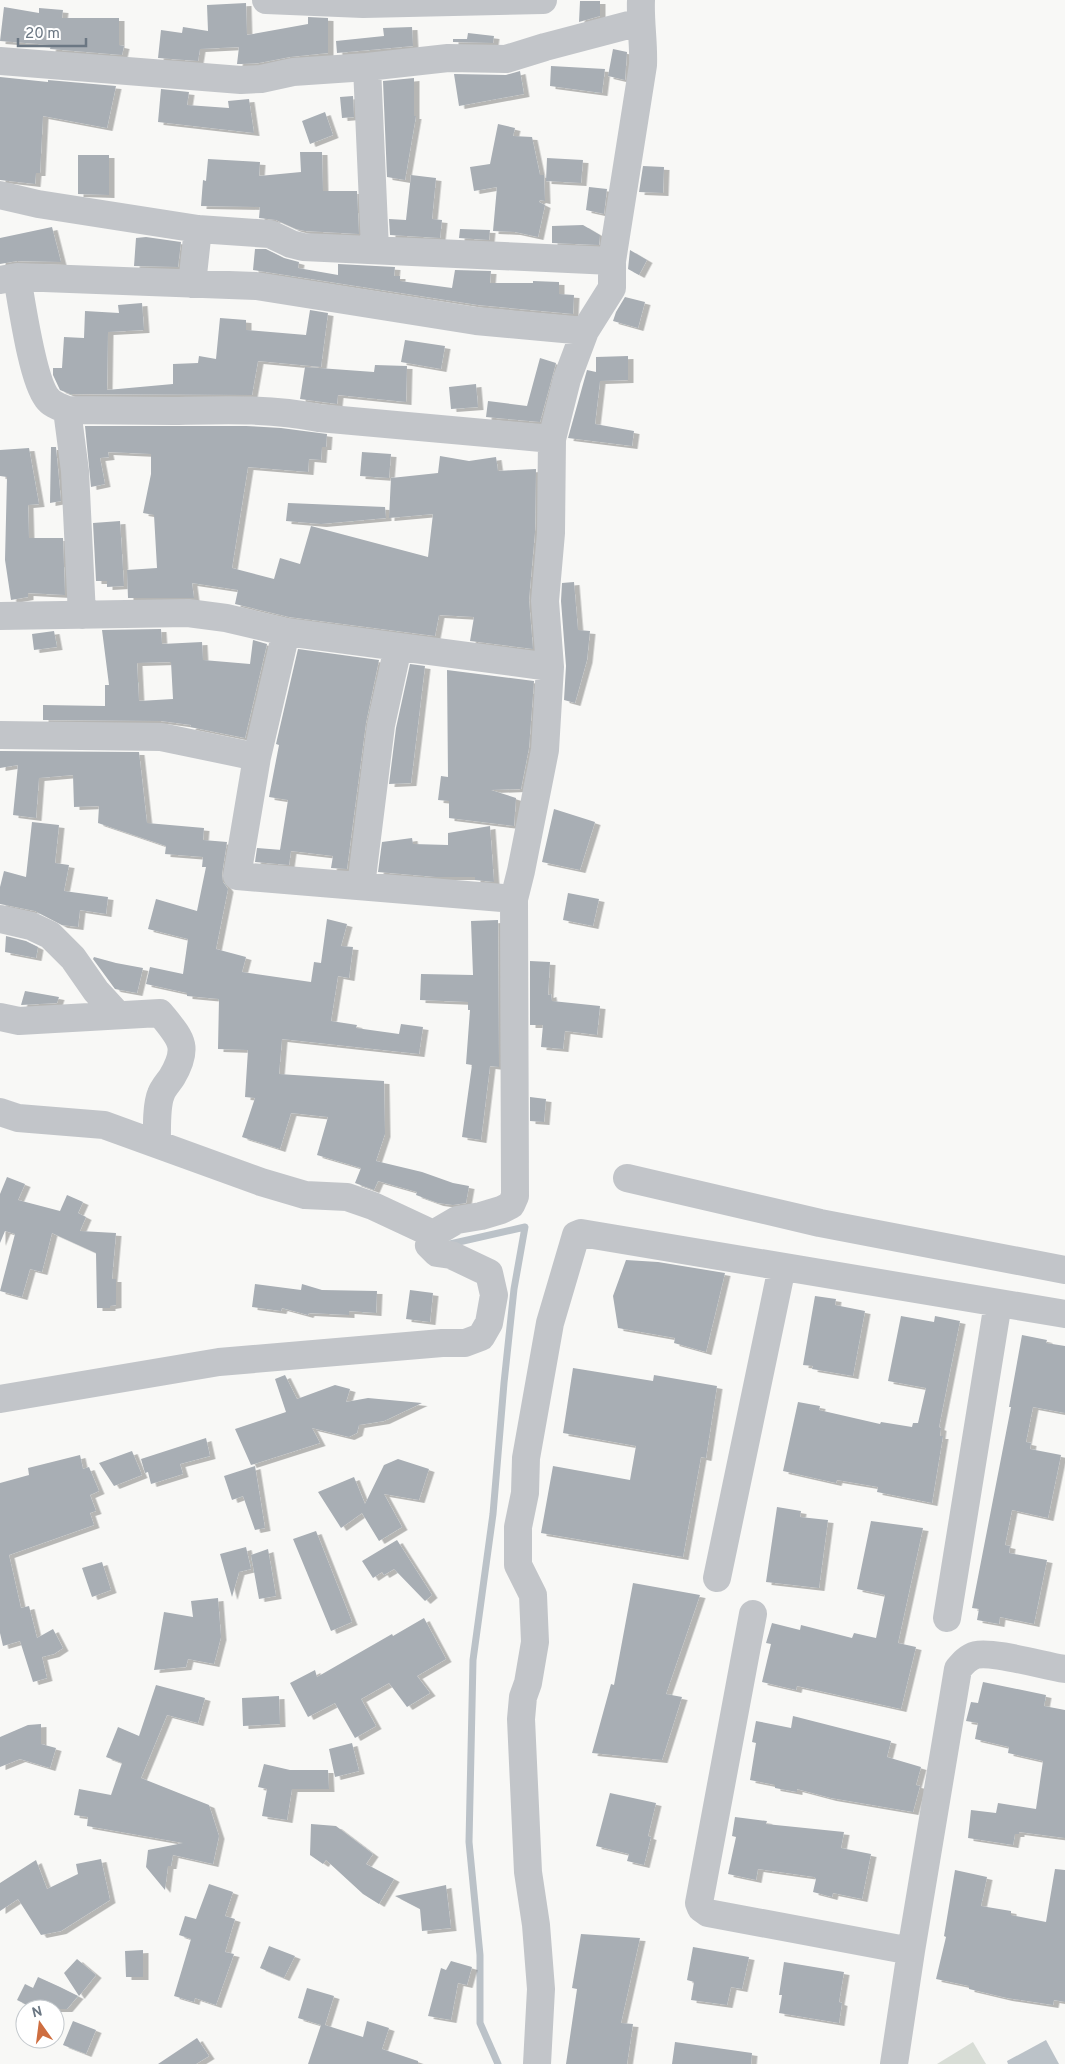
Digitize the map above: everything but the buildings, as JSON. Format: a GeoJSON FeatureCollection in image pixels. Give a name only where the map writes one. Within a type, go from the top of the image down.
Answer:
{"type":"FeatureCollection","features":[{"type":"Feature","properties":{"kind":"street"},"geometry":{"type":"LineString","coordinates":[[266,0],[363,4],[544,0]]}},
{"type":"Feature","properties":{"kind":"street"},"geometry":{"type":"LineString","coordinates":[[0,61],[242,80],[261,79],[293,72],[367,67],[448,58],[506,59],[545,47],[640,11],[644,44],[643,65],[612,261],[612,288],[585,331],[567,379],[552,439],[551,533],[545,611],[550,668],[545,750],[514,899],[515,1196],[511,1205],[501,1210],[457,1220],[433,1234],[429,1245],[437,1254],[451,1255],[490,1272],[494,1295],[489,1323],[481,1337],[465,1343],[442,1343],[219,1362],[0,1400]]}},
{"type":"Feature","properties":{"kind":"street"},"geometry":{"type":"LineString","coordinates":[[367,67],[375,249]]}},
{"type":"Feature","properties":{"kind":"street"},"geometry":{"type":"LineString","coordinates":[[0,195],[38,204],[198,229],[270,234],[284,239],[291,244],[303,247],[612,261]]}},
{"type":"Feature","properties":{"kind":"street"},"geometry":{"type":"LineString","coordinates":[[192,284],[198,229]]}},
{"type":"Feature","properties":{"kind":"street"},"geometry":{"type":"LineString","coordinates":[[552,439],[237,409],[174,411],[67,410],[55,405],[48,399],[38,381],[8,278],[256,286],[476,321],[585,331]]}},
{"type":"Feature","properties":{"kind":"street"},"geometry":{"type":"LineString","coordinates":[[67,410],[75,471],[82,614]]}},
{"type":"Feature","properties":{"kind":"street"},"geometry":{"type":"LineString","coordinates":[[0,616],[188,612],[286,632],[550,668]]}},
{"type":"Feature","properties":{"kind":"street"},"geometry":{"type":"LineString","coordinates":[[286,632],[257,757],[238,876],[514,899]]}},
{"type":"Feature","properties":{"kind":"street"},"geometry":{"type":"LineString","coordinates":[[361,886],[382,725],[398,647]]}},
{"type":"Feature","properties":{"kind":"street"},"geometry":{"type":"LineString","coordinates":[[0,735],[161,737],[257,757]]}},
{"type":"Feature","properties":{"kind":"street"},"geometry":{"type":"LineString","coordinates":[[0,919],[31,926],[50,934],[73,958],[96,991],[118,1015]]}},
{"type":"Feature","properties":{"kind":"street"},"geometry":{"type":"LineString","coordinates":[[0,1017],[19,1021],[160,1013],[176,1032],[183,1047],[182,1056],[160,1095],[157,1144]]}},
{"type":"Feature","properties":{"kind":"street"},"geometry":{"type":"LineString","coordinates":[[0,1112],[18,1118],[104,1125],[261,1182],[305,1195],[347,1197],[373,1206],[433,1234]]}},
{"type":"Feature","properties":{"kind":"street"},"geometry":{"type":"LineString","coordinates":[[627,1178],[820,1223],[1065,1270]]}},
{"type":"Feature","properties":{"kind":"street"},"geometry":{"type":"LineString","coordinates":[[537,2064],[541,1990],[536,1925],[528,1872],[521,1719],[523,1697],[528,1683],[535,1642],[533,1595],[518,1565],[518,1527],[525,1493],[526,1458],[550,1323],[576,1235],[581,1233],[1065,1314]]}},
{"type":"Feature","properties":{"kind":"street"},"geometry":{"type":"LineString","coordinates":[[717,1578],[782,1267]]}},
{"type":"Feature","properties":{"kind":"street"},"geometry":{"type":"LineString","coordinates":[[947,1618],[998,1303]]}},
{"type":"Feature","properties":{"kind":"street"},"geometry":{"type":"LineString","coordinates":[[753,1614],[699,1903],[701,1908],[708,1912],[911,1950]]}},
{"type":"Feature","properties":{"kind":"street"},"geometry":{"type":"LineString","coordinates":[[894,2064],[958,1669],[968,1658],[976,1655],[991,1655],[1065,1669]]}},
{"type":"Feature","properties":{"kind":"shaded area"},"geometry":{"type":"Polygon","coordinates":[[[1046,2040],[1059,2064],[1008,2064],[1007,2061],[1046,2040]]]}},
{"type":"Feature","properties":{"kind":"shaded area"},"geometry":{"type":"Polygon","coordinates":[[[973,2042],[986,2064],[937,2064],[973,2042]]]}},
{"type":"Feature","properties":{"kind":"waterway"},"geometry":{"type":"LineString","coordinates":[[450,1244],[525,1227],[514,1289],[493,1514],[473,1660],[469,1842],[480,1955],[480,2023],[498,2064]]}}]}
